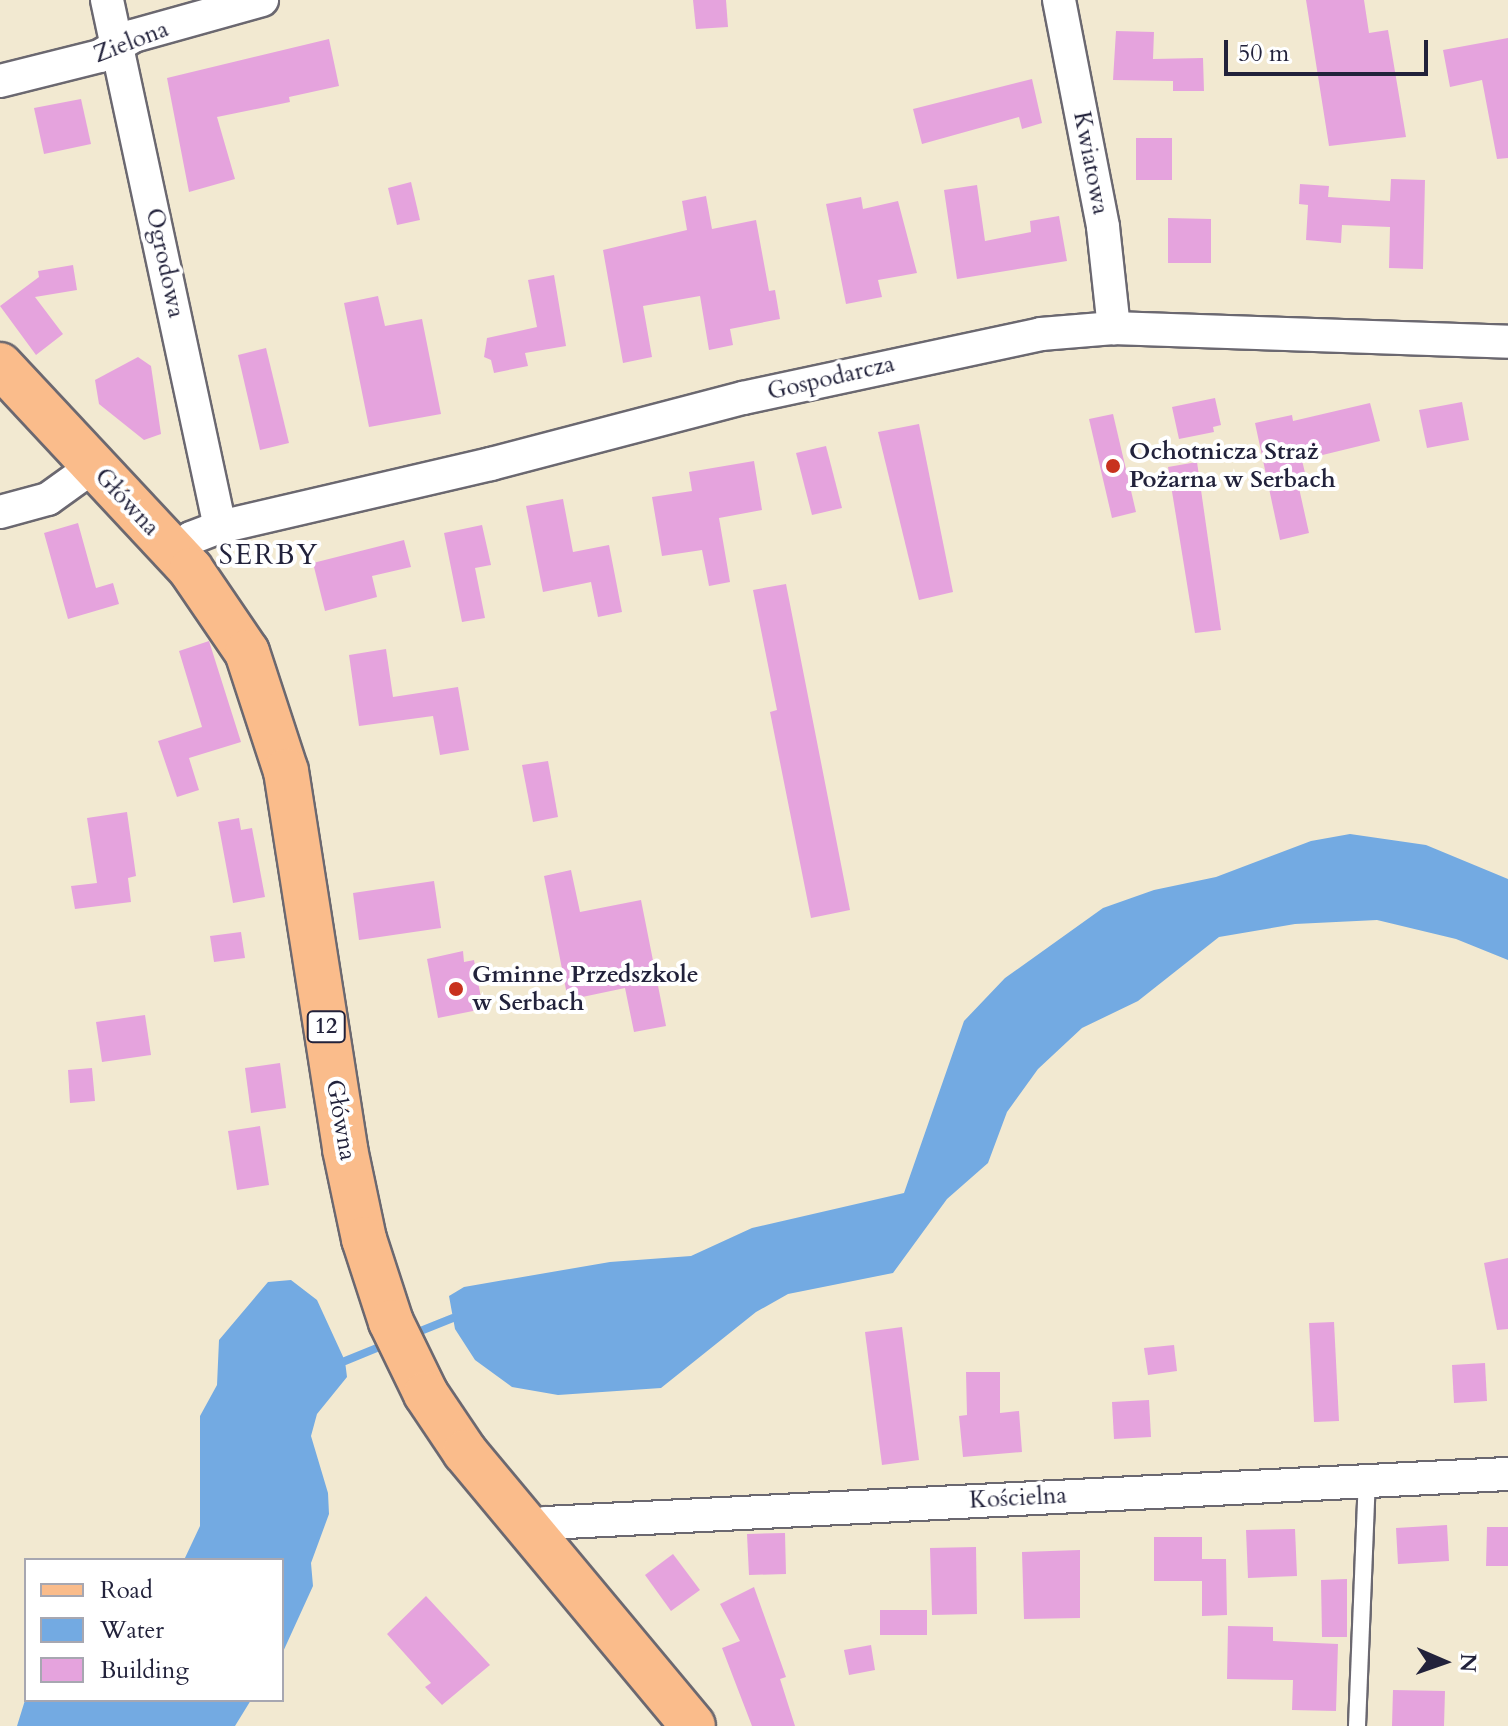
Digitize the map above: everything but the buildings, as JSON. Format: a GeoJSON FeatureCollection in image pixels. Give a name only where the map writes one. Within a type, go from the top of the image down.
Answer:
{"type":"FeatureCollection","features":[{"type":"Feature","properties":{"kind":"main road","name":"Główna"},"geometry":{"type":"LineString","coordinates":[[0,365],[175,552],[239,636],[275,728],[303,866],[345,1149],[364,1239],[398,1339],[442,1420],[533,1536],[693,1726]]}},
{"type":"Feature","properties":{"kind":"street","name":"Ogrodowa"},"geometry":{"type":"LineString","coordinates":[[107,0],[220,527]]}},
{"type":"Feature","properties":{"kind":"street","name":"Zielona"},"geometry":{"type":"LineString","coordinates":[[0,81],[100,56],[133,36],[262,0]]}},
{"type":"Feature","properties":{"kind":"street","name":"Kwiatowa"},"geometry":{"type":"LineString","coordinates":[[1059,0],[1103,227],[1114,328]]}},
{"type":"Feature","properties":{"kind":"street","name":"Gospodarcza"},"geometry":{"type":"LineString","coordinates":[[175,552],[191,538],[220,527],[928,355],[1041,334],[1114,328],[1508,342]]}},
{"type":"Feature","properties":{"kind":"street"},"geometry":{"type":"LineString","coordinates":[[0,512],[48,499],[94,466]]}},
{"type":"Feature","properties":{"kind":"street","name":"Kościelna"},"geometry":{"type":"LineString","coordinates":[[533,1536],[546,1523],[1508,1474]]}},
{"type":"Feature","properties":{"kind":"lane"},"geometry":{"type":"LineString","coordinates":[[1357,1726],[1367,1481]]}},
{"type":"Feature","properties":{"kind":"water"},"geometry":{"type":"Polygon","coordinates":[[[1350,834],[1426,845],[1508,879],[1508,960],[1456,939],[1377,920],[1295,924],[1219,937],[1138,1001],[1082,1028],[1038,1069],[1007,1112],[988,1163],[947,1199],[893,1273],[788,1294],[756,1312],[661,1388],[558,1395],[512,1387],[475,1360],[455,1329],[449,1296],[464,1287],[610,1262],[691,1256],[752,1228],[904,1193],[964,1021],[1005,978],[1103,908],[1154,890],[1216,877],[1311,841],[1350,834]]]}},
{"type":"Feature","properties":{"kind":"water"},"geometry":{"type":"Polygon","coordinates":[[[291,1280],[317,1300],[345,1361],[347,1377],[317,1414],[311,1436],[328,1493],[329,1514],[311,1563],[313,1586],[284,1650],[284,1558],[185,1558],[200,1526],[200,1416],[217,1385],[219,1340],[268,1282],[291,1280]]]}},
{"type":"Feature","properties":{"kind":"water"},"geometry":{"type":"Polygon","coordinates":[[[24,1702],[250,1702],[235,1726],[17,1726],[24,1702]]]}},
{"type":"Feature","properties":{"kind":"waterway"},"geometry":{"type":"LineString","coordinates":[[413,1334],[453,1318]]}},
{"type":"Feature","properties":{"kind":"waterway"},"geometry":{"type":"LineString","coordinates":[[345,1361],[389,1343]]}},
{"type":"Feature","properties":{"kind":"place","name":"Ochotnicza Straż Pożarna w Serbach"},"geometry":{"type":"Point","coordinates":[1113,466]}},
{"type":"Feature","properties":{"kind":"place","name":"Gminne Przedszkole w Serbach"},"geometry":{"type":"Point","coordinates":[456,989]}},
{"type":"Feature","properties":{"kind":"district","name":"SERBY"},"geometry":{"type":"Point","coordinates":[269,555]}}]}
